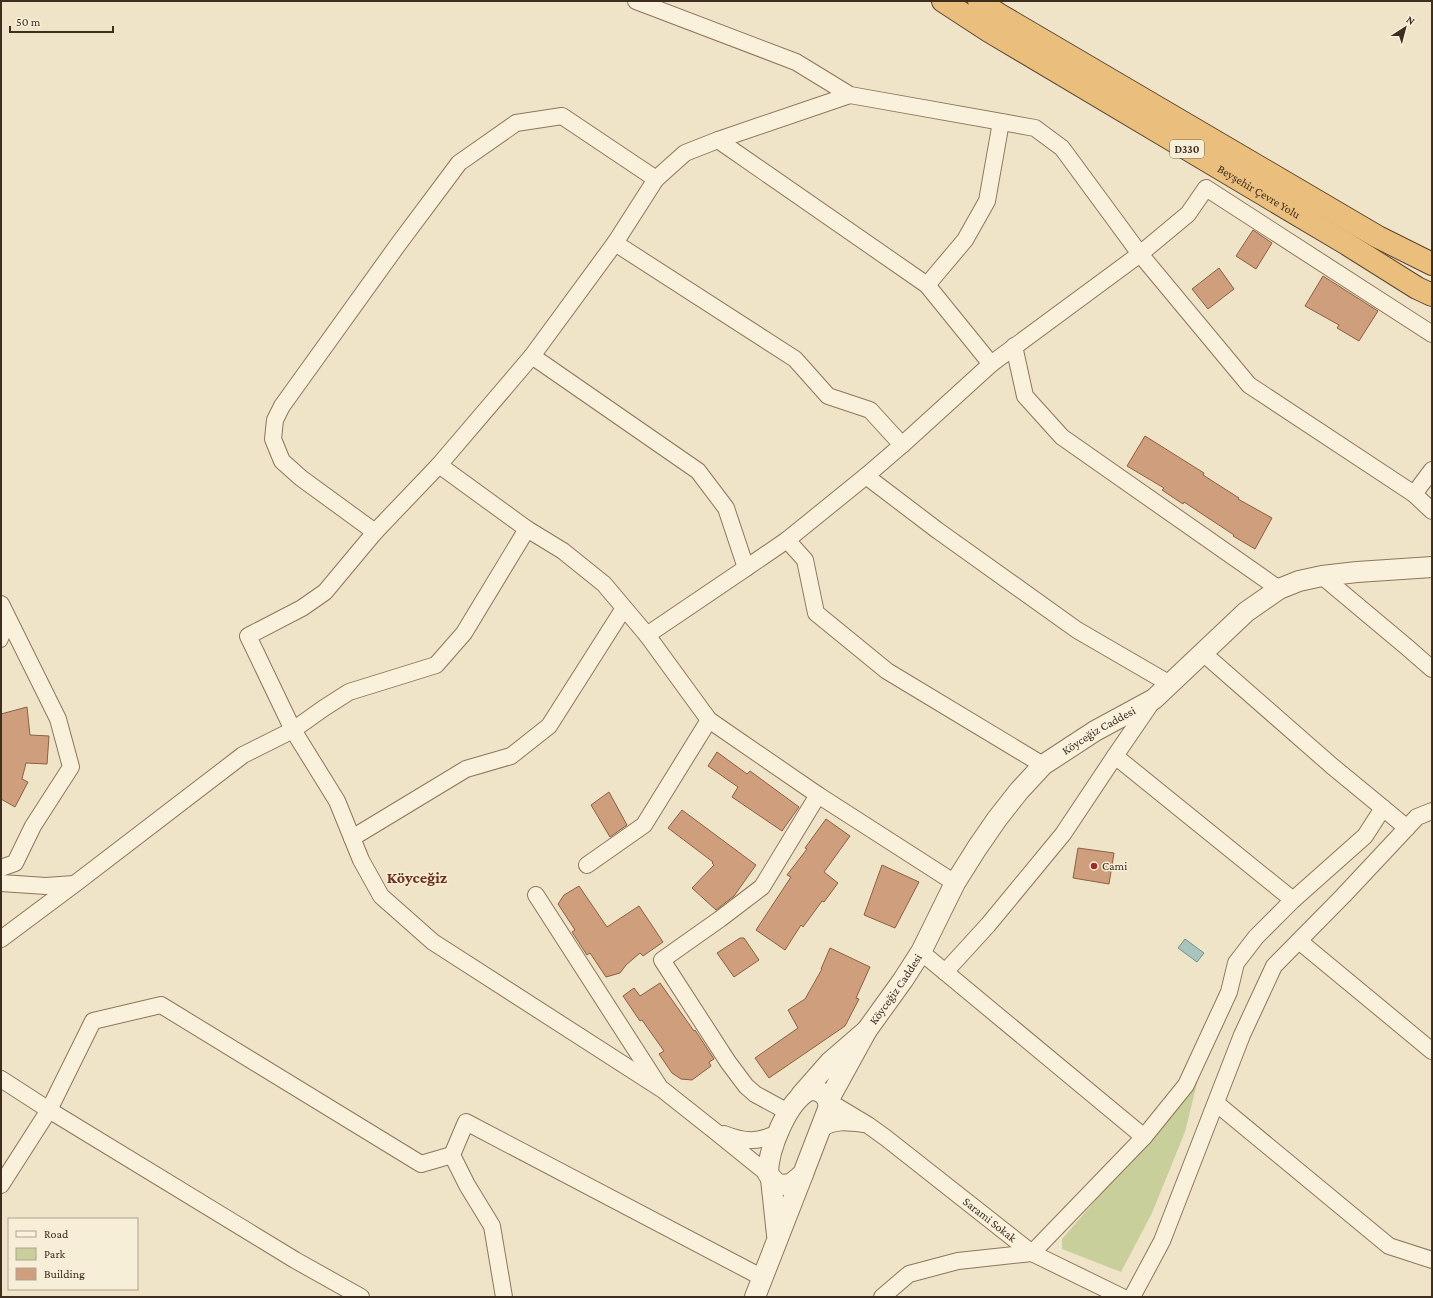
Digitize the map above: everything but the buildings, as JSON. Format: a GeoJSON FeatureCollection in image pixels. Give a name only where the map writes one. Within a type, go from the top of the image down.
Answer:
{"type":"FeatureCollection","features":[{"type":"Feature","properties":{"kind":"highway","name":"Beyşehir Çevre Yolu"},"geometry":{"type":"LineString","coordinates":[[943,1],[989,31],[1347,244],[1417,288],[1432,295]]}},
{"type":"Feature","properties":{"kind":"highway","name":"Beyşehir Çevre Yolu"},"geometry":{"type":"LineString","coordinates":[[980,1],[998,14],[1378,238],[1432,264]]}},
{"type":"Feature","properties":{"kind":"street"},"geometry":{"type":"LineString","coordinates":[[636,1],[796,62],[850,95],[1035,128],[1062,148],[1140,254],[1249,385],[1414,494],[1432,511]]}},
{"type":"Feature","properties":{"kind":"street"},"geometry":{"type":"LineString","coordinates":[[803,1174],[791,1184],[781,1185],[776,1183],[770,1176],[662,1090],[433,942],[381,896],[361,860],[338,801],[293,730],[248,636],[302,608],[325,592],[375,532],[439,465],[532,356],[615,243],[656,179],[685,153],[718,140],[850,95]]}},
{"type":"Feature","properties":{"kind":"street"},"geometry":{"type":"LineString","coordinates":[[375,532],[301,478],[282,461],[273,439],[274,420],[282,406],[397,246],[460,163],[516,123],[562,116],[656,179]]}},
{"type":"Feature","properties":{"kind":"street"},"geometry":{"type":"LineString","coordinates":[[927,284],[965,240],[988,201],[1001,122]]}},
{"type":"Feature","properties":{"kind":"street"},"geometry":{"type":"LineString","coordinates":[[718,140],[927,284],[991,364]]}},
{"type":"Feature","properties":{"kind":"street"},"geometry":{"type":"LineString","coordinates":[[647,635],[787,540],[902,445],[991,364],[1140,254],[1188,214],[1206,188],[1432,334]]}},
{"type":"Feature","properties":{"kind":"street"},"geometry":{"type":"LineString","coordinates":[[615,243],[794,359],[828,396],[870,410],[902,445]]}},
{"type":"Feature","properties":{"kind":"street"},"geometry":{"type":"LineString","coordinates":[[1014,346],[1025,396],[1062,437],[1280,589]]}},
{"type":"Feature","properties":{"kind":"street"},"geometry":{"type":"LineString","coordinates":[[532,356],[698,471],[726,508],[746,568]]}},
{"type":"Feature","properties":{"kind":"street"},"geometry":{"type":"LineString","coordinates":[[439,465],[527,529],[563,551],[604,584],[647,635],[709,720],[818,795],[954,883]]}},
{"type":"Feature","properties":{"kind":"street"},"geometry":{"type":"LineString","coordinates":[[1414,494],[1432,470]]}},
{"type":"Feature","properties":{"kind":"street"},"geometry":{"type":"LineString","coordinates":[[866,476],[937,530],[1077,630],[1170,684]]}},
{"type":"Feature","properties":{"kind":"street"},"geometry":{"type":"LineString","coordinates":[[4,936],[76,883],[243,755],[293,730],[349,692],[436,664],[464,633],[527,529]]}},
{"type":"Feature","properties":{"kind":"street"},"geometry":{"type":"LineString","coordinates":[[787,540],[805,560],[816,613],[887,671],[1044,765]]}},
{"type":"Feature","properties":{"kind":"street","name":"Köyceğiz Caddesi"},"geometry":{"type":"LineString","coordinates":[[803,1174],[828,1109],[828,1101],[867,1030],[921,952],[954,883],[997,819],[1019,791],[1044,765],[1095,731],[1154,699],[1246,612],[1280,589],[1299,581],[1322,576],[1432,567]]}},
{"type":"Feature","properties":{"kind":"street"},"geometry":{"type":"LineString","coordinates":[[1322,576],[1432,669]]}},
{"type":"Feature","properties":{"kind":"street"},"geometry":{"type":"LineString","coordinates":[[1,604],[58,719],[71,767],[33,826],[14,863],[1,868]]}},
{"type":"Feature","properties":{"kind":"street"},"geometry":{"type":"LineString","coordinates":[[352,838],[466,769],[511,756],[549,726],[624,608]]}},
{"type":"Feature","properties":{"kind":"street"},"geometry":{"type":"LineString","coordinates":[[1,641],[10,621]]}},
{"type":"Feature","properties":{"kind":"street"},"geometry":{"type":"LineString","coordinates":[[1203,653],[1332,766],[1407,828]]}},
{"type":"Feature","properties":{"kind":"street"},"geometry":{"type":"LineString","coordinates":[[945,972],[988,925],[1063,834],[1154,699]]}},
{"type":"Feature","properties":{"kind":"street"},"geometry":{"type":"LineString","coordinates":[[587,865],[644,825],[709,720]]}},
{"type":"Feature","properties":{"kind":"street"},"geometry":{"type":"LineString","coordinates":[[1115,756],[1293,900]]}},
{"type":"Feature","properties":{"kind":"street"},"geometry":{"type":"LineString","coordinates":[[788,1112],[755,1094],[746,1086],[728,1062],[662,960],[762,887],[818,795]]}},
{"type":"Feature","properties":{"kind":"street"},"geometry":{"type":"LineString","coordinates":[[882,1297],[909,1274],[958,1261],[1032,1253],[1144,1137],[1186,1085],[1229,992],[1236,963],[1256,937],[1293,900],[1365,836],[1383,808]]}},
{"type":"Feature","properties":{"kind":"street"},"geometry":{"type":"LineString","coordinates":[[1132,1297],[1162,1242],[1242,1035],[1274,966],[1417,817],[1432,810]]}},
{"type":"Feature","properties":{"kind":"street"},"geometry":{"type":"LineString","coordinates":[[1,883],[55,886],[76,883]]}},
{"type":"Feature","properties":{"kind":"street"},"geometry":{"type":"LineString","coordinates":[[536,895],[662,1090]]}},
{"type":"Feature","properties":{"kind":"street"},"geometry":{"type":"LineString","coordinates":[[1299,941],[1432,1051]]}},
{"type":"Feature","properties":{"kind":"street"},"geometry":{"type":"LineString","coordinates":[[921,952],[1144,1137]]}},
{"type":"Feature","properties":{"kind":"street"},"geometry":{"type":"LineString","coordinates":[[1,1185],[49,1110],[93,1021],[161,1004],[420,1164],[452,1155]]}},
{"type":"Feature","properties":{"kind":"street","name":"Köyceğiz Caddesi"},"geometry":{"type":"LineString","coordinates":[[770,1176],[768,1165],[770,1155],[788,1112],[830,1062],[867,1030]]}},
{"type":"Feature","properties":{"kind":"street"},"geometry":{"type":"LineString","coordinates":[[1,1079],[49,1110],[295,1260],[361,1297]]}},
{"type":"Feature","properties":{"kind":"street"},"geometry":{"type":"LineString","coordinates":[[801,1095],[813,1090],[824,1094],[828,1101]]}},
{"type":"Feature","properties":{"kind":"street","name":"Sarami Sokak"},"geometry":{"type":"LineString","coordinates":[[828,1101],[868,1125],[1032,1253],[1122,1297]]}},
{"type":"Feature","properties":{"kind":"street"},"geometry":{"type":"LineString","coordinates":[[1216,1103],[1389,1246],[1432,1260]]}},
{"type":"Feature","properties":{"kind":"street"},"geometry":{"type":"LineString","coordinates":[[504,1297],[492,1226],[467,1185],[452,1155],[466,1122],[763,1278]]}},
{"type":"Feature","properties":{"kind":"street"},"geometry":{"type":"LineString","coordinates":[[821,1129],[828,1124],[843,1122],[868,1125]]}},
{"type":"Feature","properties":{"kind":"street"},"geometry":{"type":"LineString","coordinates":[[716,1132],[733,1138],[753,1140],[769,1138],[779,1132]]}},
{"type":"Feature","properties":{"kind":"street"},"geometry":{"type":"LineString","coordinates":[[755,1297],[803,1174]]}},
{"type":"Feature","properties":{"kind":"street"},"geometry":{"type":"LineString","coordinates":[[770,1176],[775,1205],[778,1239]]}},
{"type":"Feature","properties":{"kind":"green space"},"geometry":{"type":"Polygon","coordinates":[[[1198,1079],[1185,1132],[1152,1213],[1121,1272],[1062,1249],[1062,1239],[1154,1133],[1198,1079]]]}},
{"type":"Feature","properties":{"kind":"water"},"geometry":{"type":"Polygon","coordinates":[[[1185,939],[1204,953],[1197,962],[1178,948],[1185,939]]]}},
{"type":"Feature","properties":{"kind":"place","name":"Cami"},"geometry":{"type":"Point","coordinates":[1094,866]}},
{"type":"Feature","properties":{"kind":"district","name":"Köyceğiz"},"geometry":{"type":"Point","coordinates":[417,877]}}]}
